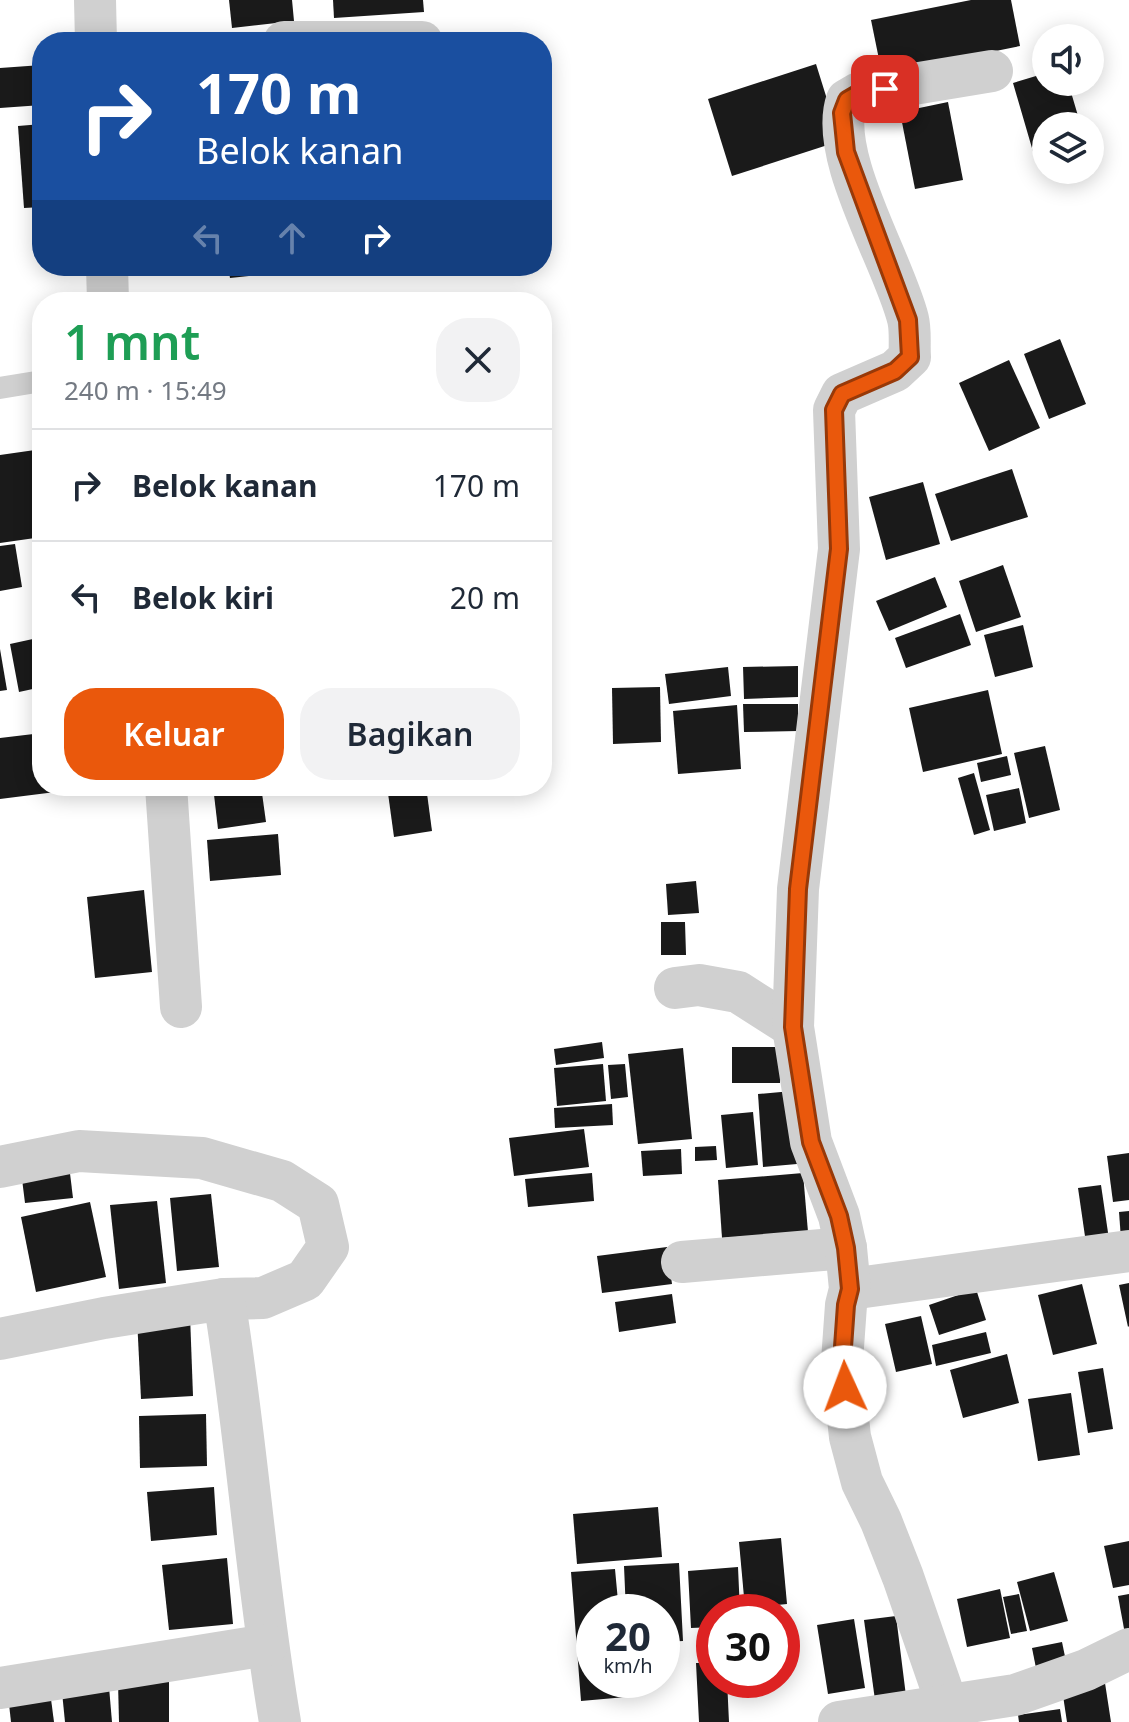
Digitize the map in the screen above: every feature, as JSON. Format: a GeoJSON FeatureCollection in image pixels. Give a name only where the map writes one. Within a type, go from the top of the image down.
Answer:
{"type":"FeatureCollection","features":[{"type":"Feature","properties":{"kind":"street"},"geometry":{"type":"LineString","coordinates":[[95,0],[96,32]]}},
{"type":"Feature","properties":{"kind":"street"},"geometry":{"type":"LineString","coordinates":[[948,1707],[903,1577],[862,1482],[850,1437],[842,1361],[850,1289],[846,1248],[830,1190],[811,1142],[793,1027],[798,889],[839,549],[834,410],[842,394],[895,371],[910,357],[908,320],[846,152],[842,113],[847,100],[859,93],[992,71]]}},
{"type":"Feature","properties":{"kind":"street"},"geometry":{"type":"LineString","coordinates":[[167,796],[181,1007]]}},
{"type":"Feature","properties":{"kind":"street"},"geometry":{"type":"LineString","coordinates":[[675,988],[699,985],[738,992],[793,1027]]}},
{"type":"Feature","properties":{"kind":"street"},"geometry":{"type":"LineString","coordinates":[[0,1167],[79,1151],[202,1158],[282,1181],[318,1204],[328,1247],[305,1280],[263,1298],[224,1299],[0,1339]]}},
{"type":"Feature","properties":{"kind":"street"},"geometry":{"type":"LineString","coordinates":[[682,1262],[846,1248]]}},
{"type":"Feature","properties":{"kind":"street"},"geometry":{"type":"LineString","coordinates":[[850,1289],[1129,1251]]}},
{"type":"Feature","properties":{"kind":"street"},"geometry":{"type":"LineString","coordinates":[[224,1299],[263,1588],[267,1645],[280,1722]]}},
{"type":"Feature","properties":{"kind":"street"},"geometry":{"type":"LineString","coordinates":[[0,1688],[267,1645]]}},
{"type":"Feature","properties":{"kind":"street"},"geometry":{"type":"LineString","coordinates":[[839,1722],[888,1719],[1015,1695],[1086,1670],[1129,1649]]}},
{"type":"Feature","properties":{"kind":"lane"},"geometry":{"type":"LineString","coordinates":[[0,388],[32,383]]}},
{"type":"Feature","properties":{"kind":"building"},"geometry":{"type":"Polygon","coordinates":[[[229,0],[292,0],[294,21],[232,28],[229,0]]]}},
{"type":"Feature","properties":{"kind":"building"},"geometry":{"type":"Polygon","coordinates":[[[333,0],[423,0],[424,12],[334,18],[333,0]]]}},
{"type":"Feature","properties":{"kind":"building"},"geometry":{"type":"Polygon","coordinates":[[[971,0],[1011,0],[1020,46],[882,74],[871,20],[971,0]]]}},
{"type":"Feature","properties":{"kind":"building"},"geometry":{"type":"Polygon","coordinates":[[[816,64],[840,141],[732,176],[708,99],[816,64]]]}},
{"type":"Feature","properties":{"kind":"building"},"geometry":{"type":"Polygon","coordinates":[[[32,66],[32,106],[0,108],[0,68],[32,66]]]}},
{"type":"Feature","properties":{"kind":"building"},"geometry":{"type":"Polygon","coordinates":[[[1032,77],[1032,96],[1072,96],[1077,112],[1032,112],[1032,148],[1013,83],[1032,77]]]}},
{"type":"Feature","properties":{"kind":"building"},"geometry":{"type":"Polygon","coordinates":[[[948,102],[963,180],[915,189],[900,112],[948,102]]]}},
{"type":"Feature","properties":{"kind":"building"},"geometry":{"type":"Polygon","coordinates":[[[32,125],[32,208],[24,208],[18,126],[32,125]]]}},
{"type":"Feature","properties":{"kind":"building"},"geometry":{"type":"Polygon","coordinates":[[[1060,339],[1086,404],[1049,419],[1024,354],[1060,339]]]}},
{"type":"Feature","properties":{"kind":"building"},"geometry":{"type":"Polygon","coordinates":[[[1009,360],[1040,428],[989,451],[959,383],[1009,360]]]}},
{"type":"Feature","properties":{"kind":"building"},"geometry":{"type":"Polygon","coordinates":[[[32,450],[32,538],[0,543],[0,455],[32,450]]]}},
{"type":"Feature","properties":{"kind":"building"},"geometry":{"type":"Polygon","coordinates":[[[1012,469],[1028,517],[951,541],[935,494],[1012,469]]]}},
{"type":"Feature","properties":{"kind":"building"},"geometry":{"type":"Polygon","coordinates":[[[923,482],[940,544],[886,560],[869,497],[923,482]]]}},
{"type":"Feature","properties":{"kind":"building"},"geometry":{"type":"Polygon","coordinates":[[[15,544],[22,587],[0,591],[0,546],[15,544]]]}},
{"type":"Feature","properties":{"kind":"building"},"geometry":{"type":"Polygon","coordinates":[[[1003,565],[1021,617],[976,632],[959,581],[1003,565]]]}},
{"type":"Feature","properties":{"kind":"building"},"geometry":{"type":"Polygon","coordinates":[[[935,577],[947,607],[889,631],[876,601],[935,577]]]}},
{"type":"Feature","properties":{"kind":"building"},"geometry":{"type":"Polygon","coordinates":[[[960,614],[971,645],[906,668],[895,638],[960,614]]]}},
{"type":"Feature","properties":{"kind":"building"},"geometry":{"type":"Polygon","coordinates":[[[1023,625],[1033,667],[995,677],[984,635],[1023,625]]]}},
{"type":"Feature","properties":{"kind":"building"},"geometry":{"type":"Polygon","coordinates":[[[32,639],[32,689],[19,692],[10,644],[32,639]]]}},
{"type":"Feature","properties":{"kind":"building"},"geometry":{"type":"Polygon","coordinates":[[[0,649],[7,690],[0,691],[0,649]]]}},
{"type":"Feature","properties":{"kind":"building"},"geometry":{"type":"Polygon","coordinates":[[[798,666],[798,697],[744,699],[743,667],[798,666]]]}},
{"type":"Feature","properties":{"kind":"building"},"geometry":{"type":"Polygon","coordinates":[[[728,667],[731,696],[669,704],[665,674],[728,667]]]}},
{"type":"Feature","properties":{"kind":"building"},"geometry":{"type":"Polygon","coordinates":[[[660,687],[661,742],[613,744],[612,688],[660,687]]]}},
{"type":"Feature","properties":{"kind":"building"},"geometry":{"type":"Polygon","coordinates":[[[988,690],[1002,754],[923,772],[909,708],[988,690]]]}},
{"type":"Feature","properties":{"kind":"building"},"geometry":{"type":"Polygon","coordinates":[[[743,704],[798,704],[798,731],[744,732],[743,704]]]}},
{"type":"Feature","properties":{"kind":"building"},"geometry":{"type":"Polygon","coordinates":[[[737,705],[741,769],[678,774],[673,711],[737,705]]]}},
{"type":"Feature","properties":{"kind":"building"},"geometry":{"type":"Polygon","coordinates":[[[32,734],[32,795],[0,799],[0,738],[32,734]]]}},
{"type":"Feature","properties":{"kind":"building"},"geometry":{"type":"Polygon","coordinates":[[[1045,746],[1060,810],[1029,818],[1014,753],[1045,746]]]}},
{"type":"Feature","properties":{"kind":"building"},"geometry":{"type":"Polygon","coordinates":[[[1007,756],[1011,775],[981,782],[977,763],[1007,756]]]}},
{"type":"Feature","properties":{"kind":"building"},"geometry":{"type":"Polygon","coordinates":[[[974,773],[990,830],[974,835],[958,778],[974,773]]]}},
{"type":"Feature","properties":{"kind":"building"},"geometry":{"type":"Polygon","coordinates":[[[1019,788],[1026,823],[994,831],[986,795],[1019,788]]]}},
{"type":"Feature","properties":{"kind":"building"},"geometry":{"type":"Polygon","coordinates":[[[214,796],[262,796],[266,822],[218,829],[214,796]]]}},
{"type":"Feature","properties":{"kind":"building"},"geometry":{"type":"Polygon","coordinates":[[[388,796],[427,796],[432,831],[394,837],[388,796]]]}},
{"type":"Feature","properties":{"kind":"building"},"geometry":{"type":"Polygon","coordinates":[[[278,834],[281,875],[210,881],[207,840],[278,834]]]}},
{"type":"Feature","properties":{"kind":"building"},"geometry":{"type":"Polygon","coordinates":[[[696,881],[699,913],[668,915],[666,884],[696,881]]]}},
{"type":"Feature","properties":{"kind":"building"},"geometry":{"type":"Polygon","coordinates":[[[144,890],[152,972],[95,978],[87,897],[144,890]]]}},
{"type":"Feature","properties":{"kind":"building"},"geometry":{"type":"Polygon","coordinates":[[[661,922],[685,922],[686,955],[661,955],[661,922]]]}},
{"type":"Feature","properties":{"kind":"building"},"geometry":{"type":"Polygon","coordinates":[[[602,1042],[604,1058],[556,1065],[554,1049],[602,1042]]]}},
{"type":"Feature","properties":{"kind":"building"},"geometry":{"type":"Polygon","coordinates":[[[732,1047],[780,1047],[780,1083],[732,1083],[732,1047]]]}},
{"type":"Feature","properties":{"kind":"building"},"geometry":{"type":"Polygon","coordinates":[[[683,1048],[692,1139],[638,1144],[628,1054],[683,1048]]]}},
{"type":"Feature","properties":{"kind":"building"},"geometry":{"type":"Polygon","coordinates":[[[603,1064],[606,1101],[557,1106],[554,1068],[603,1064]]]}},
{"type":"Feature","properties":{"kind":"building"},"geometry":{"type":"Polygon","coordinates":[[[625,1064],[628,1097],[611,1099],[608,1065],[625,1064]]]}},
{"type":"Feature","properties":{"kind":"building"},"geometry":{"type":"Polygon","coordinates":[[[792,1091],[797,1164],[763,1167],[758,1094],[792,1091]]]}},
{"type":"Feature","properties":{"kind":"building"},"geometry":{"type":"Polygon","coordinates":[[[612,1104],[613,1125],[555,1128],[554,1108],[612,1104]]]}},
{"type":"Feature","properties":{"kind":"building"},"geometry":{"type":"Polygon","coordinates":[[[753,1112],[758,1165],[726,1168],[721,1115],[753,1112]]]}},
{"type":"Feature","properties":{"kind":"building"},"geometry":{"type":"Polygon","coordinates":[[[584,1129],[589,1167],[514,1176],[509,1138],[584,1129]]]}},
{"type":"Feature","properties":{"kind":"building"},"geometry":{"type":"Polygon","coordinates":[[[716,1146],[717,1160],[695,1161],[695,1147],[716,1146]]]}},
{"type":"Feature","properties":{"kind":"building"},"geometry":{"type":"Polygon","coordinates":[[[681,1149],[682,1174],[643,1176],[641,1151],[681,1149]]]}},
{"type":"Feature","properties":{"kind":"building"},"geometry":{"type":"Polygon","coordinates":[[[1129,1153],[1129,1200],[1113,1202],[1107,1156],[1129,1153]]]}},
{"type":"Feature","properties":{"kind":"building"},"geometry":{"type":"Polygon","coordinates":[[[68,1157],[73,1198],[25,1203],[20,1163],[68,1157]]]}},
{"type":"Feature","properties":{"kind":"building"},"geometry":{"type":"Polygon","coordinates":[[[592,1173],[594,1201],[528,1207],[525,1179],[592,1173]]]}},
{"type":"Feature","properties":{"kind":"building"},"geometry":{"type":"Polygon","coordinates":[[[803,1173],[808,1232],[722,1238],[718,1180],[803,1173]]]}},
{"type":"Feature","properties":{"kind":"building"},"geometry":{"type":"Polygon","coordinates":[[[1101,1185],[1111,1253],[1088,1257],[1078,1188],[1101,1185]]]}},
{"type":"Feature","properties":{"kind":"building"},"geometry":{"type":"Polygon","coordinates":[[[211,1194],[219,1267],[177,1271],[170,1198],[211,1194]]]}},
{"type":"Feature","properties":{"kind":"building"},"geometry":{"type":"Polygon","coordinates":[[[157,1201],[166,1283],[119,1289],[110,1205],[157,1201]]]}},
{"type":"Feature","properties":{"kind":"building"},"geometry":{"type":"Polygon","coordinates":[[[90,1202],[106,1277],[36,1292],[21,1217],[90,1202]]]}},
{"type":"Feature","properties":{"kind":"building"},"geometry":{"type":"Polygon","coordinates":[[[1129,1211],[1129,1239],[1121,1239],[1119,1212],[1129,1211]]]}},
{"type":"Feature","properties":{"kind":"building"},"geometry":{"type":"Polygon","coordinates":[[[667,1247],[672,1284],[602,1293],[597,1256],[667,1247]]]}},
{"type":"Feature","properties":{"kind":"building"},"geometry":{"type":"Polygon","coordinates":[[[1129,1283],[1129,1326],[1128,1327],[1119,1285],[1129,1283]]]}},
{"type":"Feature","properties":{"kind":"building"},"geometry":{"type":"Polygon","coordinates":[[[1082,1284],[1097,1344],[1053,1355],[1038,1295],[1082,1284]]]}},
{"type":"Feature","properties":{"kind":"building"},"geometry":{"type":"Polygon","coordinates":[[[976,1289],[986,1320],[939,1335],[929,1305],[976,1289]]]}},
{"type":"Feature","properties":{"kind":"building"},"geometry":{"type":"Polygon","coordinates":[[[672,1294],[676,1323],[619,1332],[615,1302],[672,1294]]]}},
{"type":"Feature","properties":{"kind":"building"},"geometry":{"type":"Polygon","coordinates":[[[190,1315],[193,1396],[141,1399],[137,1318],[190,1315]]]}},
{"type":"Feature","properties":{"kind":"building"},"geometry":{"type":"Polygon","coordinates":[[[921,1316],[932,1364],[896,1372],[885,1324],[921,1316]]]}},
{"type":"Feature","properties":{"kind":"building"},"geometry":{"type":"Polygon","coordinates":[[[986,1332],[991,1353],[936,1366],[932,1345],[986,1332]]]}},
{"type":"Feature","properties":{"kind":"building"},"geometry":{"type":"Polygon","coordinates":[[[1007,1354],[1019,1403],[963,1418],[950,1370],[1007,1354]]]}},
{"type":"Feature","properties":{"kind":"building"},"geometry":{"type":"Polygon","coordinates":[[[1103,1368],[1113,1429],[1088,1433],[1078,1372],[1103,1368]]]}},
{"type":"Feature","properties":{"kind":"building"},"geometry":{"type":"Polygon","coordinates":[[[1071,1393],[1080,1455],[1038,1461],[1028,1399],[1071,1393]]]}},
{"type":"Feature","properties":{"kind":"building"},"geometry":{"type":"Polygon","coordinates":[[[206,1414],[207,1466],[140,1468],[139,1416],[206,1414]]]}},
{"type":"Feature","properties":{"kind":"building"},"geometry":{"type":"Polygon","coordinates":[[[214,1487],[217,1535],[151,1541],[147,1492],[214,1487]]]}},
{"type":"Feature","properties":{"kind":"building"},"geometry":{"type":"Polygon","coordinates":[[[658,1507],[662,1557],[577,1564],[573,1514],[658,1507]]]}},
{"type":"Feature","properties":{"kind":"building"},"geometry":{"type":"Polygon","coordinates":[[[781,1538],[786,1594],[744,1594],[739,1542],[781,1538]]]}},
{"type":"Feature","properties":{"kind":"building"},"geometry":{"type":"Polygon","coordinates":[[[1129,1541],[1129,1585],[1113,1588],[1104,1546],[1129,1541]]]}},
{"type":"Feature","properties":{"kind":"building"},"geometry":{"type":"Polygon","coordinates":[[[227,1558],[233,1624],[169,1630],[162,1565],[227,1558]]]}},
{"type":"Feature","properties":{"kind":"building"},"geometry":{"type":"Polygon","coordinates":[[[679,1563],[683,1641],[680,1641],[680,1594],[625,1594],[624,1566],[679,1563]]]}},
{"type":"Feature","properties":{"kind":"building"},"geometry":{"type":"Polygon","coordinates":[[[738,1567],[739,1594],[696,1594],[696,1628],[691,1628],[688,1571],[738,1567]]]}},
{"type":"Feature","properties":{"kind":"building"},"geometry":{"type":"Polygon","coordinates":[[[615,1569],[617,1594],[576,1594],[576,1636],[571,1572],[615,1569]]]}},
{"type":"Feature","properties":{"kind":"building"},"geometry":{"type":"Polygon","coordinates":[[[1054,1572],[1068,1621],[1030,1631],[1017,1582],[1054,1572]]]}},
{"type":"Feature","properties":{"kind":"building"},"geometry":{"type":"Polygon","coordinates":[[[1000,1589],[1010,1638],[967,1647],[957,1599],[1000,1589]]]}},
{"type":"Feature","properties":{"kind":"building"},"geometry":{"type":"Polygon","coordinates":[[[1019,1594],[1027,1631],[1011,1634],[1003,1597],[1019,1594]]]}},
{"type":"Feature","properties":{"kind":"building"},"geometry":{"type":"Polygon","coordinates":[[[1129,1594],[1129,1633],[1125,1634],[1118,1596],[1129,1594]]]}},
{"type":"Feature","properties":{"kind":"building"},"geometry":{"type":"Polygon","coordinates":[[[896,1616],[906,1696],[875,1700],[864,1620],[896,1616]]]}},
{"type":"Feature","properties":{"kind":"building"},"geometry":{"type":"Polygon","coordinates":[[[854,1619],[865,1688],[828,1694],[817,1625],[854,1619]]]}},
{"type":"Feature","properties":{"kind":"building"},"geometry":{"type":"Polygon","coordinates":[[[1062,1642],[1068,1671],[1038,1678],[1032,1648],[1062,1642]]]}},
{"type":"Feature","properties":{"kind":"building"},"geometry":{"type":"Polygon","coordinates":[[[169,1681],[169,1722],[119,1722],[118,1682],[169,1681]]]}},
{"type":"Feature","properties":{"kind":"building"},"geometry":{"type":"Polygon","coordinates":[[[1105,1683],[1111,1722],[1067,1722],[1062,1689],[1105,1683]]]}},
{"type":"Feature","properties":{"kind":"building"},"geometry":{"type":"Polygon","coordinates":[[[109,1687],[112,1722],[65,1722],[62,1692],[109,1687]]]}},
{"type":"Feature","properties":{"kind":"building"},"geometry":{"type":"Polygon","coordinates":[[[581,1698],[615,1698],[581,1701],[581,1698]]]}},
{"type":"Feature","properties":{"kind":"building"},"geometry":{"type":"Polygon","coordinates":[[[698,1698],[728,1698],[729,1722],[699,1722],[698,1698]]]}},
{"type":"Feature","properties":{"kind":"building"},"geometry":{"type":"Polygon","coordinates":[[[51,1699],[54,1722],[11,1722],[9,1704],[51,1699]]]}},
{"type":"Feature","properties":{"kind":"building"},"geometry":{"type":"Polygon","coordinates":[[[1060,1709],[1062,1722],[1019,1722],[1018,1715],[1060,1709]]]}},
{"type":"Feature","properties":{"kind":"route"},"geometry":{"type":"LineString","coordinates":[[845,1387],[842,1361],[850,1289],[846,1248],[839,1216],[811,1142],[793,1027],[798,889],[839,549],[834,410],[842,394],[895,371],[910,357],[908,320],[846,152],[842,113],[847,100],[859,93],[885,89]]}}]}
